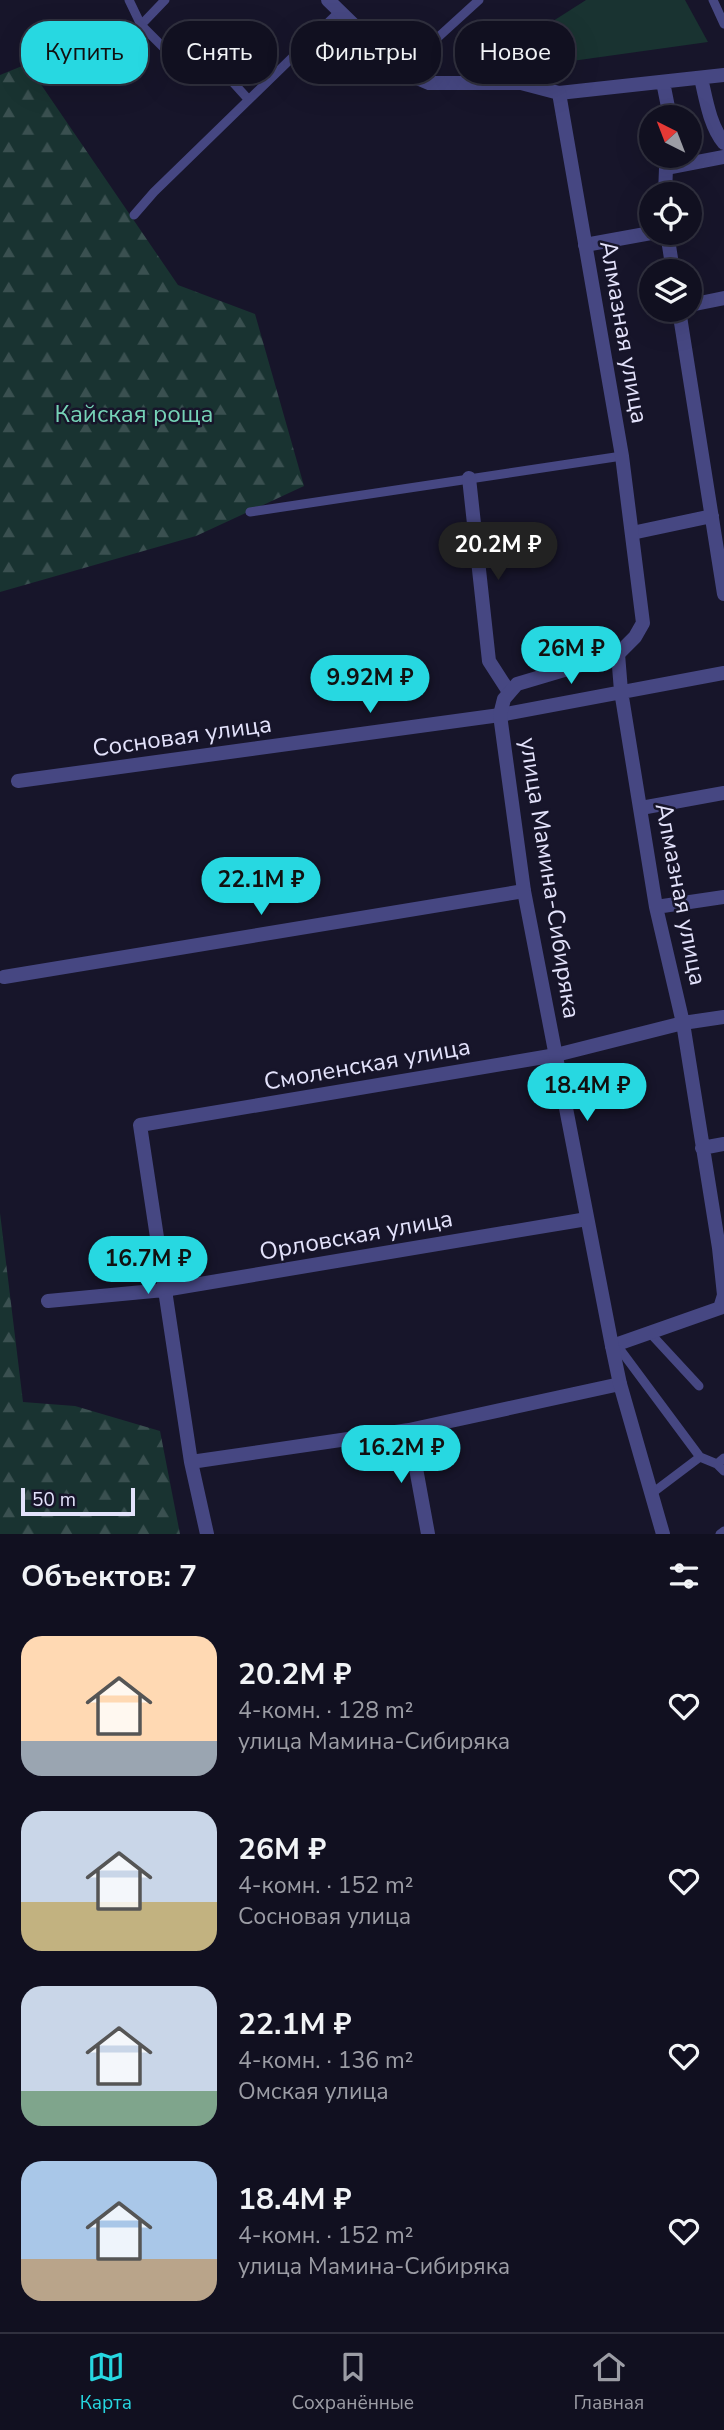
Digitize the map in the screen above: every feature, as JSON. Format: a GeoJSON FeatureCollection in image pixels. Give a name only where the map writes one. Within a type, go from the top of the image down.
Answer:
{"type":"FeatureCollection","features":[{"type":"Feature","properties":{"kind":"street"},"geometry":{"type":"LineString","coordinates":[[328,0],[350,21]]}},
{"type":"Feature","properties":{"kind":"street"},"geometry":{"type":"LineString","coordinates":[[441,83],[521,83],[559,93],[724,75]]}},
{"type":"Feature","properties":{"kind":"street"},"geometry":{"type":"LineString","coordinates":[[701,78],[710,116],[724,143]]}},
{"type":"Feature","properties":{"kind":"street"},"geometry":{"type":"LineString","coordinates":[[663,82],[668,105]]}},
{"type":"Feature","properties":{"kind":"street","name":"Алмазная улица"},"geometry":{"type":"LineString","coordinates":[[559,93],[622,456],[643,623],[635,637],[618,654],[621,691],[656,907],[683,1023],[702,1148],[721,1247],[724,1295],[722,1311]]}},
{"type":"Feature","properties":{"kind":"street"},"geometry":{"type":"LineString","coordinates":[[702,159],[724,157]]}},
{"type":"Feature","properties":{"kind":"street"},"geometry":{"type":"LineString","coordinates":[[585,245],[639,235]]}},
{"type":"Feature","properties":{"kind":"street"},"geometry":{"type":"LineString","coordinates":[[702,303],[724,298]]}},
{"type":"Feature","properties":{"kind":"street"},"geometry":{"type":"LineString","coordinates":[[681,322],[724,594]]}},
{"type":"Feature","properties":{"kind":"street"},"geometry":{"type":"LineString","coordinates":[[469,478],[489,661],[509,692],[517,684],[618,654]]}},
{"type":"Feature","properties":{"kind":"street"},"geometry":{"type":"LineString","coordinates":[[632,533],[712,516]]}},
{"type":"Feature","properties":{"kind":"street","name":"Сосновая улица"},"geometry":{"type":"LineString","coordinates":[[18,781],[500,715],[724,673]]}},
{"type":"Feature","properties":{"kind":"street","name":"улица Мамина-Сибиряка"},"geometry":{"type":"LineString","coordinates":[[509,692],[504,699],[500,715],[524,891],[620,1384],[663,1534]]}},
{"type":"Feature","properties":{"kind":"street"},"geometry":{"type":"LineString","coordinates":[[641,808],[724,793]]}},
{"type":"Feature","properties":{"kind":"street"},"geometry":{"type":"LineString","coordinates":[[4,977],[524,891]]}},
{"type":"Feature","properties":{"kind":"street"},"geometry":{"type":"LineString","coordinates":[[656,907],[724,897]]}},
{"type":"Feature","properties":{"kind":"street","name":"Смоленская улица"},"geometry":{"type":"LineString","coordinates":[[164,1290],[140,1125],[556,1055],[683,1023],[724,1017]]}},
{"type":"Feature","properties":{"kind":"street"},"geometry":{"type":"LineString","coordinates":[[702,1148],[724,1143]]}},
{"type":"Feature","properties":{"kind":"street","name":"Орловская улица"},"geometry":{"type":"LineString","coordinates":[[48,1301],[164,1290],[587,1219]]}},
{"type":"Feature","properties":{"kind":"street"},"geometry":{"type":"LineString","coordinates":[[164,1290],[191,1462],[207,1534]]}},
{"type":"Feature","properties":{"kind":"street"},"geometry":{"type":"LineString","coordinates":[[614,1345],[722,1311]]}},
{"type":"Feature","properties":{"kind":"street"},"geometry":{"type":"LineString","coordinates":[[191,1462],[409,1430],[620,1384]]}},
{"type":"Feature","properties":{"kind":"street"},"geometry":{"type":"LineString","coordinates":[[409,1430],[428,1534]]}},
{"type":"Feature","properties":{"kind":"lane"},"geometry":{"type":"LineString","coordinates":[[128,0],[139,21]]}},
{"type":"Feature","properties":{"kind":"lane"},"geometry":{"type":"LineString","coordinates":[[145,21],[165,0]]}},
{"type":"Feature","properties":{"kind":"lane"},"geometry":{"type":"LineString","coordinates":[[441,35],[480,0]]}},
{"type":"Feature","properties":{"kind":"lane"},"geometry":{"type":"LineString","coordinates":[[713,0],[724,24]]}},
{"type":"Feature","properties":{"kind":"lane"},"geometry":{"type":"LineString","coordinates":[[134,215],[154,192],[340,11]]}},
{"type":"Feature","properties":{"kind":"lane"},"geometry":{"type":"LineString","coordinates":[[148,32],[162,46]]}},
{"type":"Feature","properties":{"kind":"lane"},"geometry":{"type":"LineString","coordinates":[[234,84],[248,99]]}},
{"type":"Feature","properties":{"kind":"lane"},"geometry":{"type":"LineString","coordinates":[[250,512],[622,456]]}},
{"type":"Feature","properties":{"kind":"lane"},"geometry":{"type":"LineString","coordinates":[[650,1333],[698,1386]]}},
{"type":"Feature","properties":{"kind":"lane"},"geometry":{"type":"LineString","coordinates":[[614,1345],[700,1457],[722,1464]]}},
{"type":"Feature","properties":{"kind":"lane"},"geometry":{"type":"LineString","coordinates":[[651,1494],[700,1457]]}},
{"type":"Feature","properties":{"kind":"green space"},"geometry":{"type":"Polygon","coordinates":[[[586,0],[685,0],[708,42],[575,61],[575,21],[553,21],[586,0]]]}},
{"type":"Feature","properties":{"kind":"green space","name":"Кайская роща"},"geometry":{"type":"Polygon","coordinates":[[[21,66],[21,84],[41,84],[178,285],[255,314],[304,486],[196,536],[0,592],[0,75],[21,66]]]}},
{"type":"Feature","properties":{"kind":"green space"},"geometry":{"type":"Polygon","coordinates":[[[0,1213],[23,1402],[75,1406],[160,1431],[180,1534],[0,1534],[0,1213]]]}}]}
